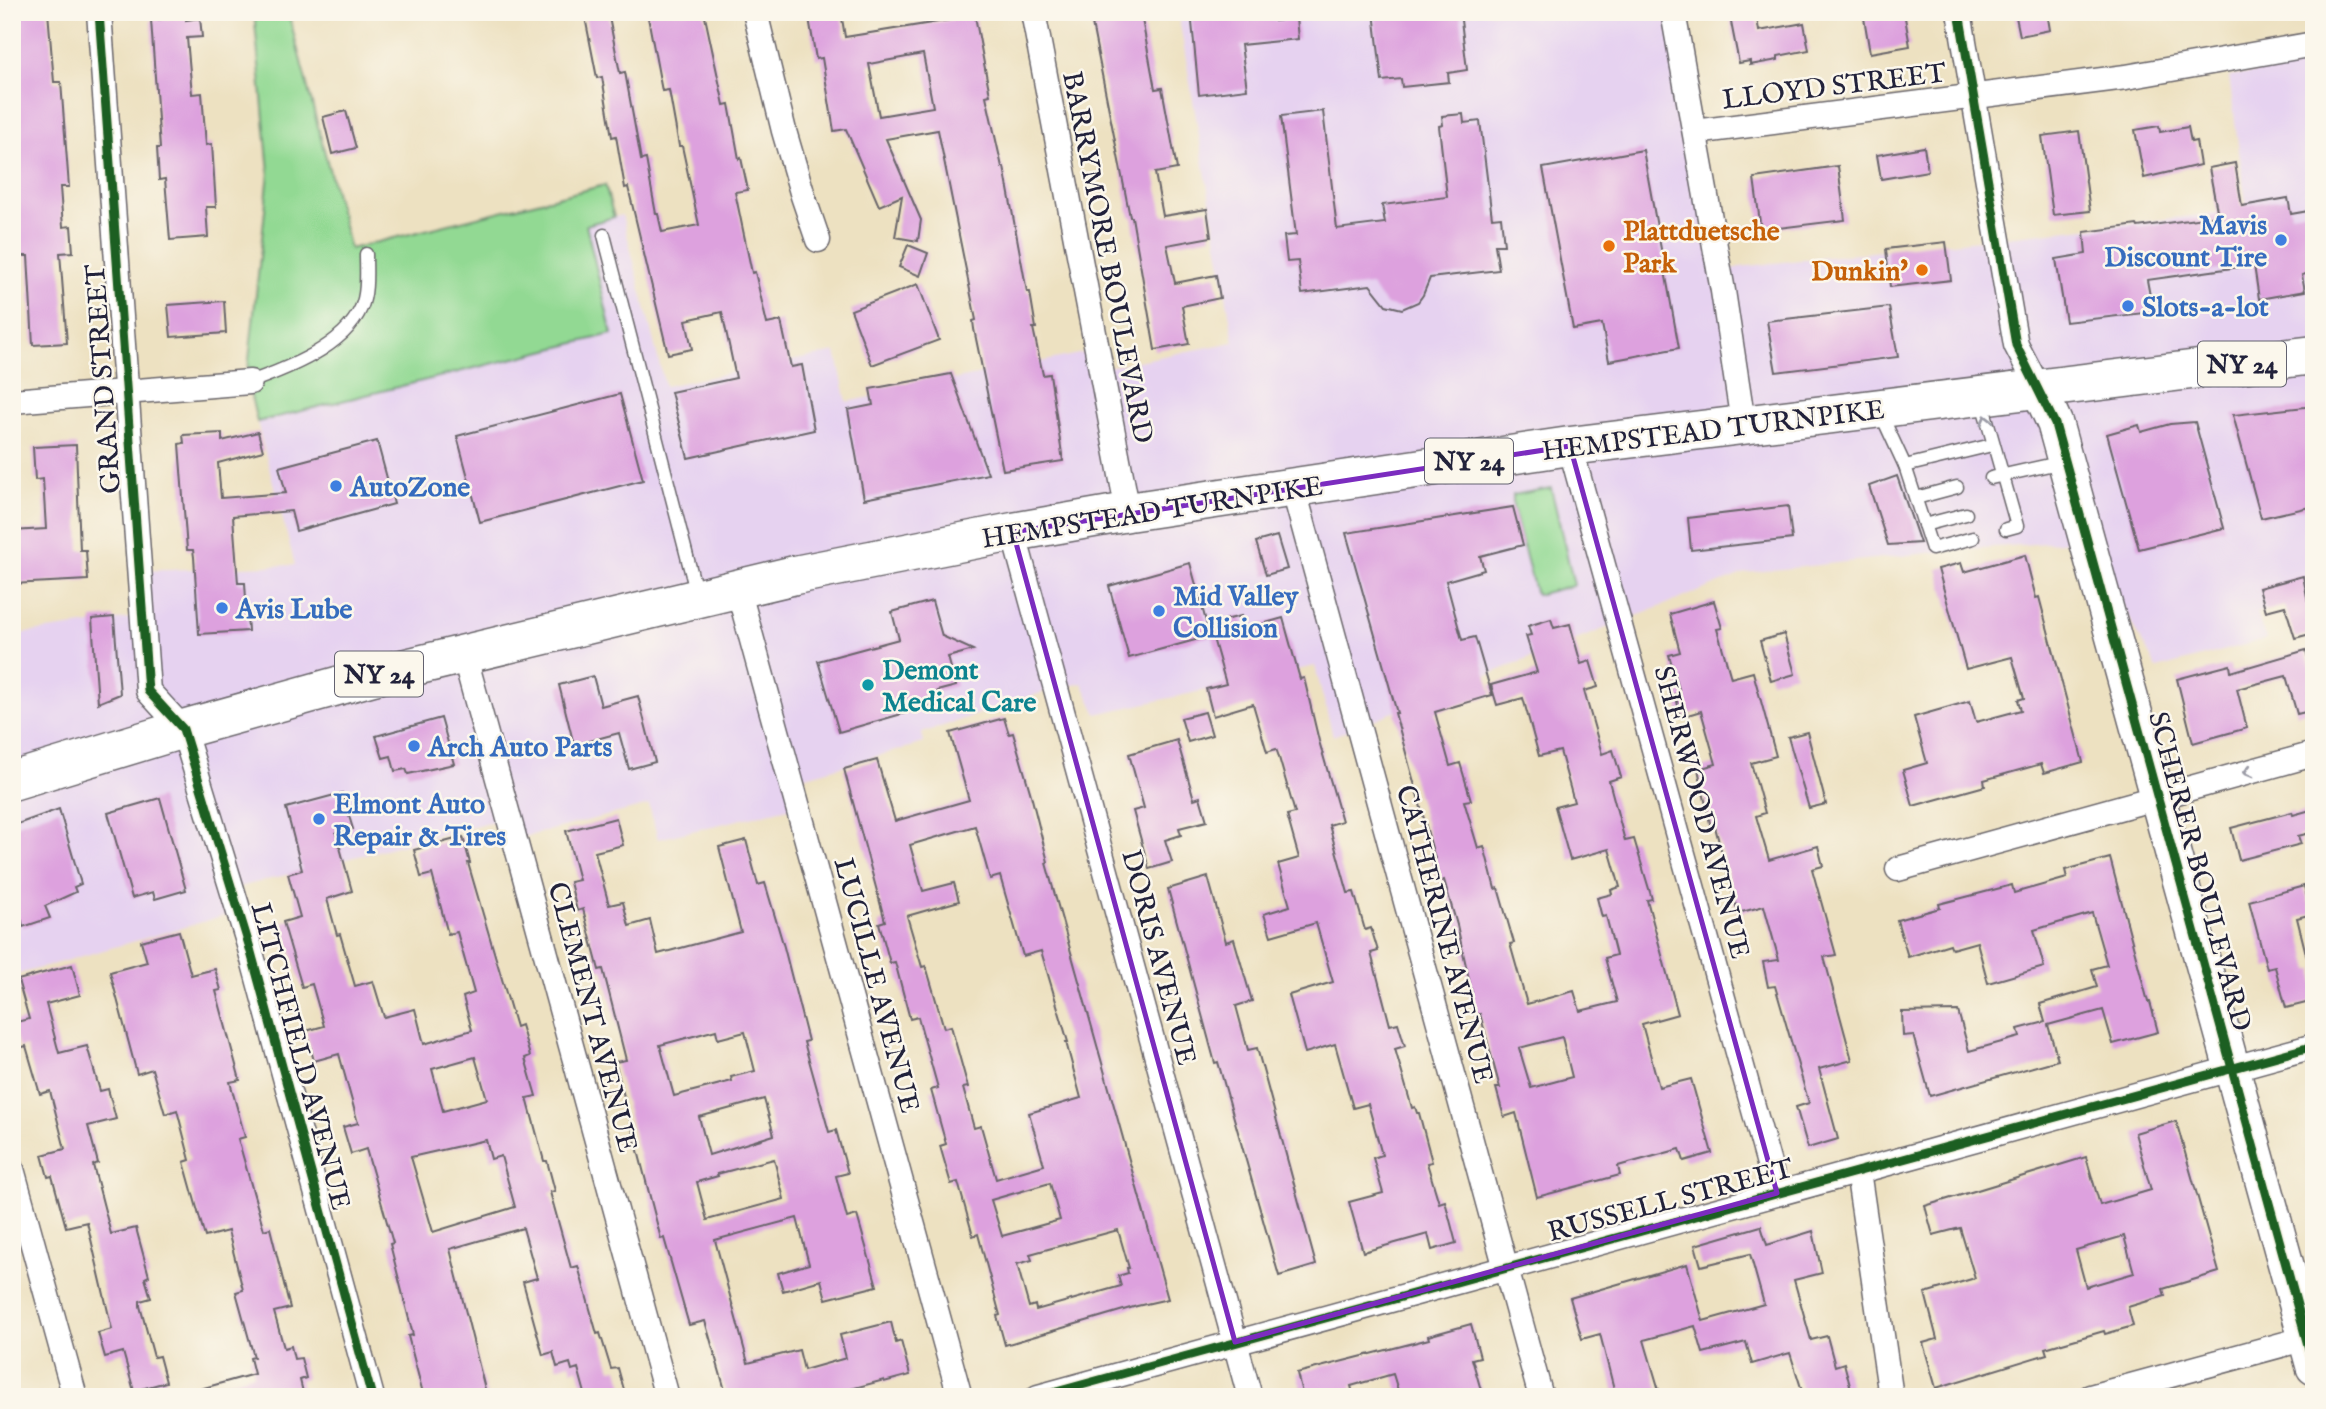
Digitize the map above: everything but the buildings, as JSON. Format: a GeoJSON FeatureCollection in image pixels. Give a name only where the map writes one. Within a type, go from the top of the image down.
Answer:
{"type":"FeatureCollection","features":[{"type":"Feature","properties":{"kind":"main road","name":"HEMPSTEAD TURNPIKE"},"geometry":{"type":"LineString","coordinates":[[12,782],[183,729],[373,676],[803,573],[1013,532],[1128,512],[1570,446],[2314,355]]}},
{"type":"Feature","properties":{"kind":"street","name":"GRAND STREET"},"geometry":{"type":"LineString","coordinates":[[99,12],[148,691],[183,729]]}},
{"type":"Feature","properties":{"kind":"street"},"geometry":{"type":"LineString","coordinates":[[755,12],[784,131],[818,240]]}},
{"type":"Feature","properties":{"kind":"street","name":"BARRYMORE BOULEVARD"},"geometry":{"type":"LineString","coordinates":[[1033,12],[1128,512]]}},
{"type":"Feature","properties":{"kind":"street"},"geometry":{"type":"LineString","coordinates":[[1673,12],[1723,291],[1743,423]]}},
{"type":"Feature","properties":{"kind":"street"},"geometry":{"type":"LineString","coordinates":[[1959,12],[2016,345],[2039,389]]}},
{"type":"Feature","properties":{"kind":"street","name":"LLOYD STREET"},"geometry":{"type":"LineString","coordinates":[[1695,132],[2126,77],[2314,44]]}},
{"type":"Feature","properties":{"kind":"street"},"geometry":{"type":"LineString","coordinates":[[12,401],[250,382]]}},
{"type":"Feature","properties":{"kind":"street","name":"SCHERER BOULEVARD"},"geometry":{"type":"LineString","coordinates":[[2039,389],[2055,424],[2066,462],[2231,1068],[2311,1347]]}},
{"type":"Feature","properties":{"kind":"street","name":"SHERWOOD AVENUE"},"geometry":{"type":"LineString","coordinates":[[1570,446],[1777,1193]]}},
{"type":"Feature","properties":{"kind":"street","name":"CATHERINE AVENUE"},"geometry":{"type":"LineString","coordinates":[[1293,487],[1541,1397]]}},
{"type":"Feature","properties":{"kind":"street","name":"DORIS AVENUE"},"geometry":{"type":"LineString","coordinates":[[1013,532],[1250,1397]]}},
{"type":"Feature","properties":{"kind":"street","name":"LUCILLE AVENUE"},"geometry":{"type":"LineString","coordinates":[[738,589],[960,1397]]}},
{"type":"Feature","properties":{"kind":"street","name":"CLEMENT AVENUE"},"geometry":{"type":"LineString","coordinates":[[464,654],[667,1397]]}},
{"type":"Feature","properties":{"kind":"street","name":"LITCHFIELD AVENUE"},"geometry":{"type":"LineString","coordinates":[[183,729],[249,945],[372,1397]]}},
{"type":"Feature","properties":{"kind":"street"},"geometry":{"type":"LineString","coordinates":[[1898,869],[2314,754]]}},
{"type":"Feature","properties":{"kind":"street","name":"RUSSELL STREET"},"geometry":{"type":"LineString","coordinates":[[1038,1397],[2314,1045]]}},
{"type":"Feature","properties":{"kind":"street"},"geometry":{"type":"LineString","coordinates":[[12,1170],[75,1397]]}},
{"type":"Feature","properties":{"kind":"street"},"geometry":{"type":"LineString","coordinates":[[1858,1171],[1891,1397]]}},
{"type":"Feature","properties":{"kind":"street"},"geometry":{"type":"LineString","coordinates":[[2090,1397],[2311,1347]]}},
{"type":"Feature","properties":{"kind":"lane"},"geometry":{"type":"LineString","coordinates":[[604,235],[698,598]]}},
{"type":"Feature","properties":{"kind":"lane"},"geometry":{"type":"LineString","coordinates":[[250,382],[287,369],[343,332],[362,308],[366,254]]}},
{"type":"Feature","properties":{"kind":"lane"},"geometry":{"type":"LineString","coordinates":[[1980,396],[1992,445],[1996,476],[2004,504],[2017,526],[2006,529]]}},
{"type":"Feature","properties":{"kind":"lane"},"geometry":{"type":"LineString","coordinates":[[1878,407],[1905,466],[1932,549],[1972,538]]}},
{"type":"Feature","properties":{"kind":"lane"},"geometry":{"type":"LineString","coordinates":[[1905,466],[1992,445]]}},
{"type":"Feature","properties":{"kind":"lane"},"geometry":{"type":"LineString","coordinates":[[1996,476],[2066,462]]}},
{"type":"Feature","properties":{"kind":"lane"},"geometry":{"type":"LineString","coordinates":[[1916,498],[1957,487]]}},
{"type":"Feature","properties":{"kind":"lane"},"geometry":{"type":"LineString","coordinates":[[1924,525],[1966,514]]}},
{"type":"Feature","properties":{"kind":"highlighted area"},"geometry":{"type":"Polygon","coordinates":[[[1570,446],[1777,1193],[1235,1342],[1013,532],[1570,446]]]}},
{"type":"Feature","properties":{"kind":"shaded area"},"geometry":{"type":"Polygon","coordinates":[[[1178,12],[1674,12],[1725,271],[1740,267],[2247,210],[2229,77],[2314,62],[2314,598],[2256,613],[2266,639],[2157,669],[2087,540],[1955,550],[1745,573],[1333,736],[1315,666],[1097,714],[1082,683],[1047,691],[922,733],[924,743],[796,779],[801,805],[658,839],[649,805],[520,838],[512,818],[485,823],[228,890],[234,913],[12,976],[12,635],[139,617],[138,571],[295,565],[257,422],[612,334],[585,224],[622,215],[665,386],[836,352],[847,402],[1093,351],[1098,369],[1234,342],[1178,12]]]}},
{"type":"Feature","properties":{"kind":"green space"},"geometry":{"type":"Polygon","coordinates":[[[254,12],[288,12],[350,249],[605,185],[614,217],[586,225],[612,334],[257,422],[247,379],[269,172],[254,12]]]}},
{"type":"Feature","properties":{"kind":"green space"},"geometry":{"type":"Polygon","coordinates":[[[1551,488],[1574,585],[1536,595],[1513,507],[1513,495],[1551,488]]]}},
{"type":"Feature","properties":{"kind":"cycle path"},"geometry":{"type":"LineString","coordinates":[[99,12],[148,691],[183,729],[249,945],[372,1397]]}},
{"type":"Feature","properties":{"kind":"cycle path"},"geometry":{"type":"LineString","coordinates":[[1959,12],[2016,345],[2055,424],[2314,1367]]}},
{"type":"Feature","properties":{"kind":"cycle path"},"geometry":{"type":"LineString","coordinates":[[1038,1397],[2314,1046]]}},
{"type":"Feature","properties":{"kind":"place","name":"Mavis Discount Tire"},"geometry":{"type":"Point","coordinates":[2281,240]}},
{"type":"Feature","properties":{"kind":"place","name":"Plattduetsche Park"},"geometry":{"type":"Point","coordinates":[1609,246]}},
{"type":"Feature","properties":{"kind":"place","name":"Dunkin'"},"geometry":{"type":"Point","coordinates":[1922,270]}},
{"type":"Feature","properties":{"kind":"place","name":"Slots-a-lot"},"geometry":{"type":"Point","coordinates":[2128,306]}},
{"type":"Feature","properties":{"kind":"place","name":"AutoZone"},"geometry":{"type":"Point","coordinates":[336,486]}},
{"type":"Feature","properties":{"kind":"place","name":"Avis Lube"},"geometry":{"type":"Point","coordinates":[222,608]}},
{"type":"Feature","properties":{"kind":"place","name":"Mid Valley Collision"},"geometry":{"type":"Point","coordinates":[1159,611]}},
{"type":"Feature","properties":{"kind":"place","name":"Demont Medical Care"},"geometry":{"type":"Point","coordinates":[868,685]}},
{"type":"Feature","properties":{"kind":"place","name":"Arch Auto Parts"},"geometry":{"type":"Point","coordinates":[414,746]}},
{"type":"Feature","properties":{"kind":"place","name":"Elmont Auto Repair & Tires"},"geometry":{"type":"Point","coordinates":[319,819]}}]}
